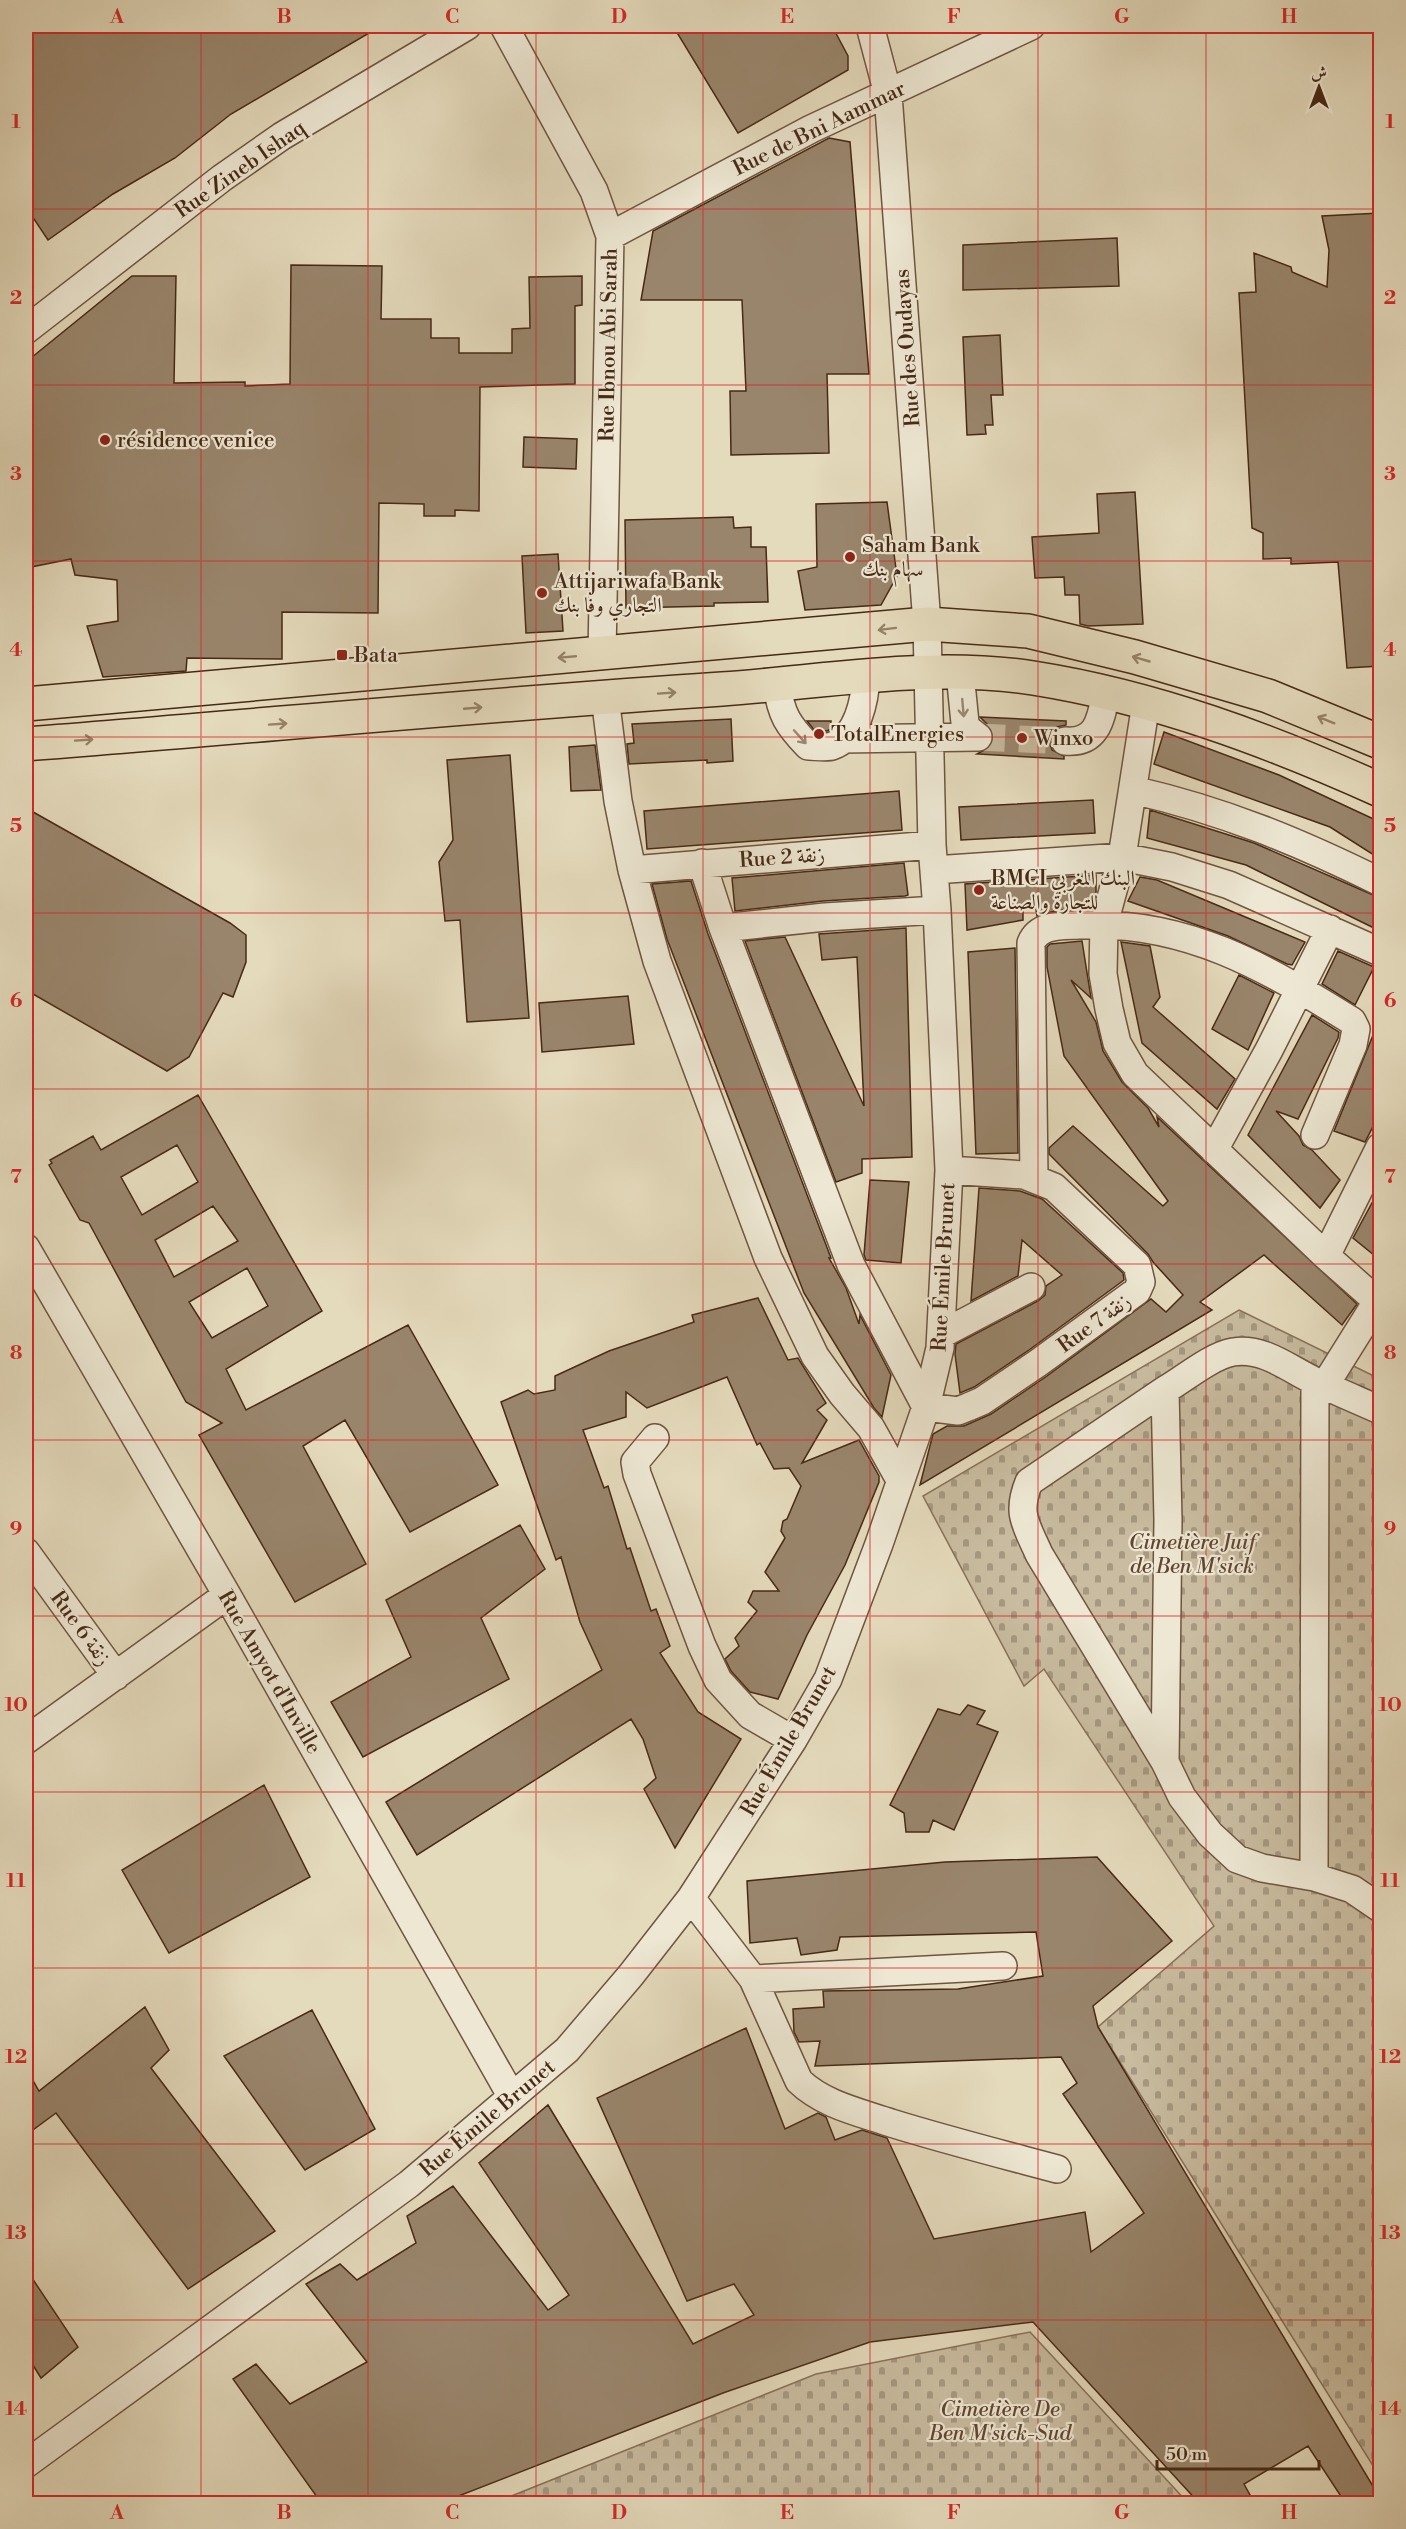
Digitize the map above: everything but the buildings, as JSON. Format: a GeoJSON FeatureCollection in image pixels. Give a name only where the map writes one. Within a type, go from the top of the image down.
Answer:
{"type":"FeatureCollection","features":[{"type":"Feature","properties":{"kind":"main road"},"geometry":{"type":"LineString","coordinates":[[26,704],[927,624],[1028,631],[1135,657],[1268,696],[1380,742]]}},
{"type":"Feature","properties":{"kind":"main road"},"geometry":{"type":"LineString","coordinates":[[26,744],[866,676],[960,673],[1030,678],[1146,703],[1229,727],[1311,759],[1380,790]]}},
{"type":"Feature","properties":{"kind":"street","name":"Rue Zineb Ishaq"},"geometry":{"type":"LineString","coordinates":[[26,330],[222,178],[282,136],[467,26]]}},
{"type":"Feature","properties":{"kind":"street","name":"Rue Ibnou Abi Sarah"},"geometry":{"type":"LineString","coordinates":[[504,26],[594,191],[610,236],[602,654]]}},
{"type":"Feature","properties":{"kind":"street","name":"Rue des Oudayas"},"geometry":{"type":"LineString","coordinates":[[870,26],[888,94],[927,624],[927,673]]}},
{"type":"Feature","properties":{"kind":"street","name":"Rue de Bni Aammar"},"geometry":{"type":"LineString","coordinates":[[610,236],[737,167],[1031,26]]}},
{"type":"Feature","properties":{"kind":"street","name":"Rue Émile Brunet"},"geometry":{"type":"LineString","coordinates":[[26,2464],[400,2191],[567,2050],[631,1975],[691,1898],[794,1740],[828,1679],[868,1574],[926,1407],[942,1334],[949,1170],[933,857],[927,673]]}},
{"type":"Feature","properties":{"kind":"street"},"geometry":{"type":"LineString","coordinates":[[842,739],[978,737],[968,729],[965,723],[960,673]]}},
{"type":"Feature","properties":{"kind":"street"},"geometry":{"type":"LineString","coordinates":[[777,685],[786,723],[808,746],[831,746],[842,739],[858,717],[863,704],[866,676]]}},
{"type":"Feature","properties":{"kind":"street"},"geometry":{"type":"LineString","coordinates":[[1065,741],[1078,741],[1092,733],[1101,718],[1106,693]]}},
{"type":"Feature","properties":{"kind":"street"},"geometry":{"type":"LineString","coordinates":[[605,697],[618,801],[632,870],[657,961],[768,1258],[815,1356],[842,1394],[871,1428],[900,1480]]}},
{"type":"Feature","properties":{"kind":"street"},"geometry":{"type":"LineString","coordinates":[[1146,703],[1122,857],[1104,924],[1103,974],[1118,1043],[1135,1074],[1326,1256],[1379,1300],[1320,1383],[1314,1877]]}},
{"type":"Feature","properties":{"kind":"street"},"geometry":{"type":"LineString","coordinates":[[1133,790],[1213,810],[1269,830],[1380,882]]}},
{"type":"Feature","properties":{"kind":"street","name":"Rue 2 زنقة"},"geometry":{"type":"LineString","coordinates":[[632,870],[702,863],[933,857],[1122,857],[1172,867],[1228,885],[1380,951]]}},
{"type":"Feature","properties":{"kind":"street"},"geometry":{"type":"LineString","coordinates":[[702,863],[723,928],[851,1265],[926,1407]]}},
{"type":"Feature","properties":{"kind":"street"},"geometry":{"type":"LineString","coordinates":[[723,928],[825,917],[937,910]]}},
{"type":"Feature","properties":{"kind":"street"},"geometry":{"type":"LineString","coordinates":[[1034,1178],[1031,944],[1035,934],[1044,929],[1060,926],[1104,924],[1130,926],[1182,936],[1218,947],[1299,988],[1352,1021],[1356,1029],[1353,1045],[1315,1135]]}},
{"type":"Feature","properties":{"kind":"street"},"geometry":{"type":"LineString","coordinates":[[1214,1150],[1269,1050],[1330,929]]}},
{"type":"Feature","properties":{"kind":"street"},"geometry":{"type":"LineString","coordinates":[[1326,1256],[1380,1147]]}},
{"type":"Feature","properties":{"kind":"street","name":"Rue 7 زنقة"},"geometry":{"type":"LineString","coordinates":[[926,1407],[958,1411],[982,1401],[1098,1322],[1137,1291],[1141,1282],[1137,1265],[1053,1187],[1024,1174],[949,1170]]}},
{"type":"Feature","properties":{"kind":"street","name":"Rue Amyot d'Inville"},"geometry":{"type":"LineString","coordinates":[[26,1248],[227,1595],[512,2097]]}},
{"type":"Feature","properties":{"kind":"street"},"geometry":{"type":"LineString","coordinates":[[942,1334],[1031,1287]]}},
{"type":"Feature","properties":{"kind":"street"},"geometry":{"type":"LineString","coordinates":[[1380,1410],[1320,1383],[1276,1359],[1248,1351],[1231,1352],[1213,1359],[1029,1482],[1022,1499],[1023,1518],[1039,1554],[1165,1762],[1182,1797],[1210,1834],[1237,1859],[1262,1868],[1314,1877],[1352,1889],[1380,1908]]}},
{"type":"Feature","properties":{"kind":"street"},"geometry":{"type":"LineString","coordinates":[[1165,1390],[1168,1520],[1165,1762]]}},
{"type":"Feature","properties":{"kind":"street"},"geometry":{"type":"LineString","coordinates":[[655,1438],[635,1462],[637,1474],[706,1654],[718,1680],[750,1714],[794,1740]]}},
{"type":"Feature","properties":{"kind":"street","name":"Rue 6 زنقة"},"geometry":{"type":"LineString","coordinates":[[26,1552],[116,1676]]}},
{"type":"Feature","properties":{"kind":"street"},"geometry":{"type":"LineString","coordinates":[[26,1740],[227,1595]]}},
{"type":"Feature","properties":{"kind":"street"},"geometry":{"type":"LineString","coordinates":[[691,1898],[753,1979],[800,2081],[812,2094],[932,2136],[1057,2169]]}},
{"type":"Feature","properties":{"kind":"street"},"geometry":{"type":"LineString","coordinates":[[753,1979],[1003,1966]]}},
{"type":"Feature","properties":{"kind":"green space","name":"Cimetière Juif de Ben M'sick"},"geometry":{"type":"Polygon","coordinates":[[[1239,1310],[1380,1379],[1380,2477],[1098,2027],[1214,1926],[1044,1669],[1024,1686],[923,1496],[1239,1310]]]}},
{"type":"Feature","properties":{"kind":"green space","name":"Cimetière De Ben M'sick-Sud"},"geometry":{"type":"Polygon","coordinates":[[[1030,2332],[1188,2503],[494,2503],[816,2374],[1030,2332]]]}},
{"type":"Feature","properties":{"kind":"tunnel"},"geometry":{"type":"LineString","coordinates":[[978,737],[1065,741]]}},
{"type":"Feature","properties":{"kind":"place","name":"résidence venice"},"geometry":{"type":"Point","coordinates":[105,440]}},
{"type":"Feature","properties":{"kind":"place","name":"Saham Bank سهام بنك"},"geometry":{"type":"Point","coordinates":[850,557]}},
{"type":"Feature","properties":{"kind":"place","name":"Attijariwafa Bank التجاري وفا بنك"},"geometry":{"type":"Point","coordinates":[542,593]}},
{"type":"Feature","properties":{"kind":"place","name":"Bata"},"geometry":{"type":"Point","coordinates":[342,655]}},
{"type":"Feature","properties":{"kind":"place","name":"TotalEnergies"},"geometry":{"type":"Point","coordinates":[819,734]}},
{"type":"Feature","properties":{"kind":"place","name":"Winxo"},"geometry":{"type":"Point","coordinates":[1022,738]}},
{"type":"Feature","properties":{"kind":"place","name":"BMCI البنك المغربي للتجارة والصناعة"},"geometry":{"type":"Point","coordinates":[979,890]}}]}
